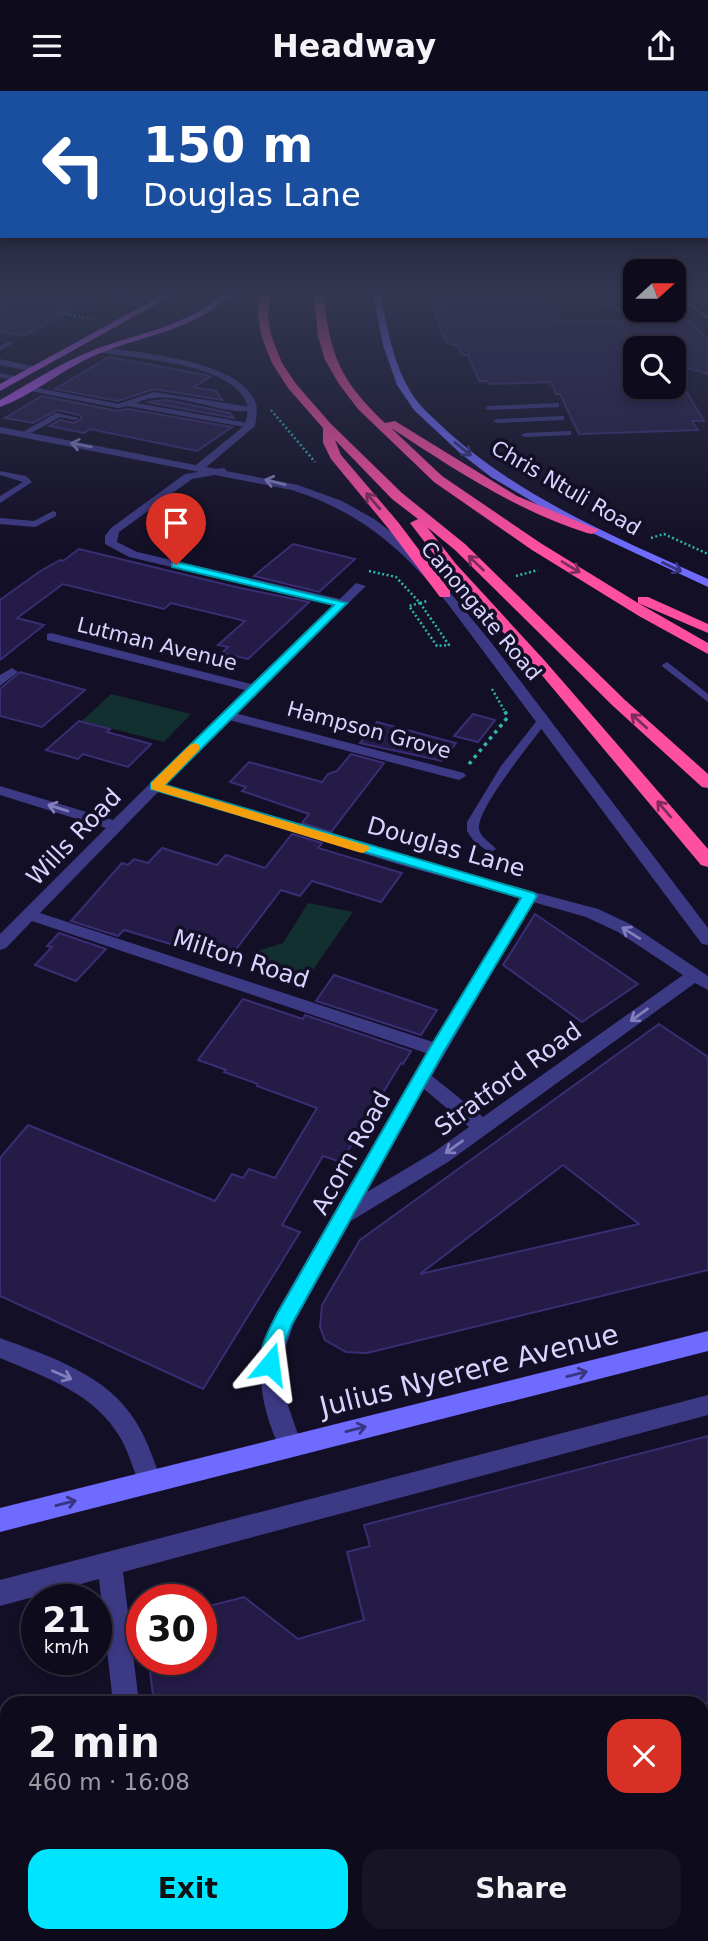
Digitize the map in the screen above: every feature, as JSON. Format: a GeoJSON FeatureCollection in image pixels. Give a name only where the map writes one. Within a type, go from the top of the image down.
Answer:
{"type":"FeatureCollection","features":[{"type":"Feature","properties":{"kind":"highway"},"geometry":{"type":"LineString","coordinates":[[286,377],[327,426],[397,496],[460,547],[619,703],[708,783]]}},
{"type":"Feature","properties":{"kind":"highway"},"geometry":{"type":"LineString","coordinates":[[341,377],[362,407],[438,479],[487,514],[644,613],[708,649]]}},
{"type":"Feature","properties":{"kind":"highway"},"geometry":{"type":"LineString","coordinates":[[362,407],[524,503],[566,523],[592,530]]}},
{"type":"Feature","properties":{"kind":"highway"},"geometry":{"type":"LineString","coordinates":[[327,426],[329,443],[335,456],[393,525],[445,594]]}},
{"type":"Feature","properties":{"kind":"highway"},"geometry":{"type":"LineString","coordinates":[[397,496],[451,567],[540,664],[708,861]]}},
{"type":"Feature","properties":{"kind":"highway"},"geometry":{"type":"LineString","coordinates":[[605,587],[708,629]]}},
{"type":"Feature","properties":{"kind":"main road"},"geometry":{"type":"LineString","coordinates":[[0,388],[20,377]]}},
{"type":"Feature","properties":{"kind":"main road"},"geometry":{"type":"LineString","coordinates":[[0,404],[48,377]]}},
{"type":"Feature","properties":{"kind":"main road","name":"Chris Ntuli Road"},"geometry":{"type":"LineString","coordinates":[[399,377],[409,397],[465,452],[528,494],[592,530],[708,583]]}},
{"type":"Feature","properties":{"kind":"main road","name":"Julius Nyerere Avenue"},"geometry":{"type":"LineString","coordinates":[[0,1520],[708,1341]]}},
{"type":"Feature","properties":{"kind":"street"},"geometry":{"type":"LineString","coordinates":[[200,467],[250,426],[253,419],[253,408],[239,384],[227,377]]}},
{"type":"Feature","properties":{"kind":"street","name":"Canongate Road"},"geometry":{"type":"LineString","coordinates":[[0,430],[172,461],[294,487],[358,512],[386,533],[445,594],[708,940]]}},
{"type":"Feature","properties":{"kind":"street"},"geometry":{"type":"LineString","coordinates":[[172,461],[189,476]]}},
{"type":"Feature","properties":{"kind":"street"},"geometry":{"type":"LineString","coordinates":[[222,471],[189,476],[115,530],[110,539],[115,548],[132,555],[342,603]]}},
{"type":"Feature","properties":{"kind":"street","name":"Wills Road"},"geometry":{"type":"LineString","coordinates":[[0,944],[253,688],[360,586]]}},
{"type":"Feature","properties":{"kind":"street","name":"Lutman Avenue"},"geometry":{"type":"LineString","coordinates":[[51,637],[253,688]]}},
{"type":"Feature","properties":{"kind":"street"},"geometry":{"type":"LineString","coordinates":[[0,683],[12,672]]}},
{"type":"Feature","properties":{"kind":"street","name":"Hampson Grove"},"geometry":{"type":"LineString","coordinates":[[226,715],[459,776]]}},
{"type":"Feature","properties":{"kind":"street","name":"Douglas Lane"},"geometry":{"type":"LineString","coordinates":[[156,786],[393,858],[592,913],[624,928],[701,979]]}},
{"type":"Feature","properties":{"kind":"street"},"geometry":{"type":"LineString","coordinates":[[0,790],[116,825]]}},
{"type":"Feature","properties":{"kind":"street","name":"Acorn Road"},"geometry":{"type":"LineString","coordinates":[[290,1445],[268,1379],[272,1349],[284,1320],[436,1050],[529,896]]}},
{"type":"Feature","properties":{"kind":"street","name":"Milton Road"},"geometry":{"type":"LineString","coordinates":[[30,915],[436,1050]]}},
{"type":"Feature","properties":{"kind":"street","name":"Stratford Road"},"geometry":{"type":"LineString","coordinates":[[344,1216],[440,1157],[701,979]]}},
{"type":"Feature","properties":{"kind":"street"},"geometry":{"type":"LineString","coordinates":[[421,1077],[483,1127]]}},
{"type":"Feature","properties":{"kind":"street"},"geometry":{"type":"LineString","coordinates":[[0,1347],[79,1383],[102,1398],[118,1414],[135,1441],[150,1482]]}},
{"type":"Feature","properties":{"kind":"street"},"geometry":{"type":"LineString","coordinates":[[0,1593],[708,1405]]}},
{"type":"Feature","properties":{"kind":"street"},"geometry":{"type":"LineString","coordinates":[[110,1564],[125,1696]]}},
{"type":"Feature","properties":{"kind":"lane"},"geometry":{"type":"LineString","coordinates":[[10,377],[17,379]]}},
{"type":"Feature","properties":{"kind":"lane"},"geometry":{"type":"LineString","coordinates":[[28,388],[108,405],[130,404],[250,426]]}},
{"type":"Feature","properties":{"kind":"lane"},"geometry":{"type":"LineString","coordinates":[[130,404],[151,394],[223,407],[253,408]]}},
{"type":"Feature","properties":{"kind":"lane"},"geometry":{"type":"LineString","coordinates":[[489,408],[556,405]]}},
{"type":"Feature","properties":{"kind":"lane"},"geometry":{"type":"LineString","coordinates":[[23,435],[58,415],[75,418]]}},
{"type":"Feature","properties":{"kind":"lane"},"geometry":{"type":"LineString","coordinates":[[496,421],[561,418]]}},
{"type":"Feature","properties":{"kind":"lane"},"geometry":{"type":"LineString","coordinates":[[525,435],[568,433]]}},
{"type":"Feature","properties":{"kind":"lane"},"geometry":{"type":"LineString","coordinates":[[0,473],[23,478],[28,482],[0,500]]}},
{"type":"Feature","properties":{"kind":"lane"},"geometry":{"type":"LineString","coordinates":[[14,523],[30,510]]}},
{"type":"Feature","properties":{"kind":"lane"},"geometry":{"type":"LineString","coordinates":[[0,521],[38,524],[52,515]]}},
{"type":"Feature","properties":{"kind":"lane"},"geometry":{"type":"LineString","coordinates":[[667,665],[708,699]]}},
{"type":"Feature","properties":{"kind":"lane"},"geometry":{"type":"LineString","coordinates":[[490,849],[475,836],[472,830],[474,822],[505,768],[543,720]]}},
{"type":"Feature","properties":{"kind":"path"},"geometry":{"type":"LineString","coordinates":[[651,538],[664,534],[708,554]]}},
{"type":"Feature","properties":{"kind":"path"},"geometry":{"type":"LineString","coordinates":[[509,578],[548,567]]}},
{"type":"Feature","properties":{"kind":"path"},"geometry":{"type":"LineString","coordinates":[[360,586],[364,571],[384,572],[399,578],[404,585],[418,603],[425,612],[449,645],[437,646],[409,606],[419,604],[432,600]]}},
{"type":"Feature","properties":{"kind":"path"},"geometry":{"type":"LineString","coordinates":[[399,578],[407,576]]}},
{"type":"Feature","properties":{"kind":"path"},"geometry":{"type":"LineString","coordinates":[[459,776],[508,717],[489,684]]}},
{"type":"Feature","properties":{"kind":"green space"},"geometry":{"type":"Polygon","coordinates":[[[111,694],[191,714],[164,742],[82,721],[111,694]]]}},
{"type":"Feature","properties":{"kind":"green space"},"geometry":{"type":"Polygon","coordinates":[[[308,903],[353,912],[301,987],[254,969],[260,950],[283,943],[308,903]]]}},
{"type":"Feature","properties":{"kind":"building"},"geometry":{"type":"Polygon","coordinates":[[[75,377],[209,377],[194,387],[216,391],[222,400],[154,389],[118,401],[55,389],[75,377]]]}},
{"type":"Feature","properties":{"kind":"building"},"geometry":{"type":"Polygon","coordinates":[[[477,377],[623,377],[623,399],[686,399],[686,391],[704,421],[692,421],[698,430],[579,434],[560,394],[556,394],[551,382],[489,384],[487,381],[479,381],[477,377]]]}},
{"type":"Feature","properties":{"kind":"building"},"geometry":{"type":"Polygon","coordinates":[[[42,396],[117,411],[128,409],[232,427],[197,451],[90,429],[84,433],[49,426],[60,420],[74,423],[82,419],[80,415],[57,410],[33,423],[5,418],[42,396]]]}},
{"type":"Feature","properties":{"kind":"building"},"geometry":{"type":"Polygon","coordinates":[[[167,400],[230,413],[234,418],[147,402],[167,400]]]}},
{"type":"Feature","properties":{"kind":"building"},"geometry":{"type":"Polygon","coordinates":[[[293,544],[355,559],[319,592],[254,576],[293,544]]]}},
{"type":"Feature","properties":{"kind":"building"},"geometry":{"type":"Polygon","coordinates":[[[79,549],[309,602],[248,659],[222,653],[228,647],[218,645],[245,621],[171,603],[164,609],[63,584],[17,618],[44,625],[0,660],[0,600],[39,572],[60,560],[63,561],[79,549]]]}},
{"type":"Feature","properties":{"kind":"building"},"geometry":{"type":"Polygon","coordinates":[[[20,672],[85,690],[42,727],[0,716],[0,689],[20,672]]]}},
{"type":"Feature","properties":{"kind":"building"},"geometry":{"type":"Polygon","coordinates":[[[473,714],[495,720],[478,742],[454,736],[473,714]]]}},
{"type":"Feature","properties":{"kind":"building"},"geometry":{"type":"Polygon","coordinates":[[[79,721],[151,744],[128,767],[83,754],[78,759],[46,750],[79,721]]]}},
{"type":"Feature","properties":{"kind":"building"},"geometry":{"type":"Polygon","coordinates":[[[377,722],[456,743],[442,761],[360,743],[377,722]]]}},
{"type":"Feature","properties":{"kind":"building"},"geometry":{"type":"Polygon","coordinates":[[[351,754],[384,763],[331,832],[302,823],[309,814],[242,791],[246,787],[230,782],[249,762],[322,782],[328,774],[337,771],[351,754]]]}},
{"type":"Feature","properties":{"kind":"building"},"geometry":{"type":"Polygon","coordinates":[[[292,834],[322,843],[318,848],[402,873],[381,902],[312,881],[300,896],[281,890],[227,961],[124,930],[118,936],[71,921],[122,863],[128,865],[134,859],[148,863],[162,848],[217,865],[226,855],[265,868],[292,834]]]}},
{"type":"Feature","properties":{"kind":"building"},"geometry":{"type":"Polygon","coordinates":[[[535,914],[638,984],[582,1022],[503,965],[535,914]]]}},
{"type":"Feature","properties":{"kind":"building"},"geometry":{"type":"Polygon","coordinates":[[[59,933],[106,949],[76,981],[35,965],[52,947],[47,946],[59,933]]]}},
{"type":"Feature","properties":{"kind":"building"},"geometry":{"type":"Polygon","coordinates":[[[334,975],[437,1010],[421,1035],[316,1001],[334,975]]]}},
{"type":"Feature","properties":{"kind":"building"},"geometry":{"type":"Polygon","coordinates":[[[243,999],[303,1019],[305,1015],[411,1051],[341,1162],[323,1156],[282,1225],[300,1232],[203,1389],[0,1296],[0,1158],[28,1125],[215,1201],[232,1174],[243,1178],[249,1169],[275,1178],[317,1108],[198,1060],[243,999]]]}},
{"type":"Feature","properties":{"kind":"building"},"geometry":{"type":"Polygon","coordinates":[[[659,1024],[708,1057],[708,1270],[367,1353],[346,1352],[325,1340],[320,1327],[322,1305],[360,1240],[659,1024]],[[563,1165],[420,1274],[639,1224],[563,1165]]]}},
{"type":"Feature","properties":{"kind":"building"},"geometry":{"type":"Polygon","coordinates":[[[708,1436],[708,1696],[153,1696],[150,1675],[217,1675],[217,1604],[244,1597],[298,1639],[364,1620],[347,1552],[370,1546],[364,1525],[708,1436]]]}},
{"type":"Feature","properties":{"kind":"slow traffic"},"geometry":{"type":"LineString","coordinates":[[195,747],[156,786],[363,849]]}},
{"type":"Feature","properties":{"kind":"route"},"geometry":{"type":"LineString","coordinates":[[176,565],[342,603],[156,786],[406,862],[529,896],[436,1050],[284,1320],[272,1349],[270,1364]]}}]}
